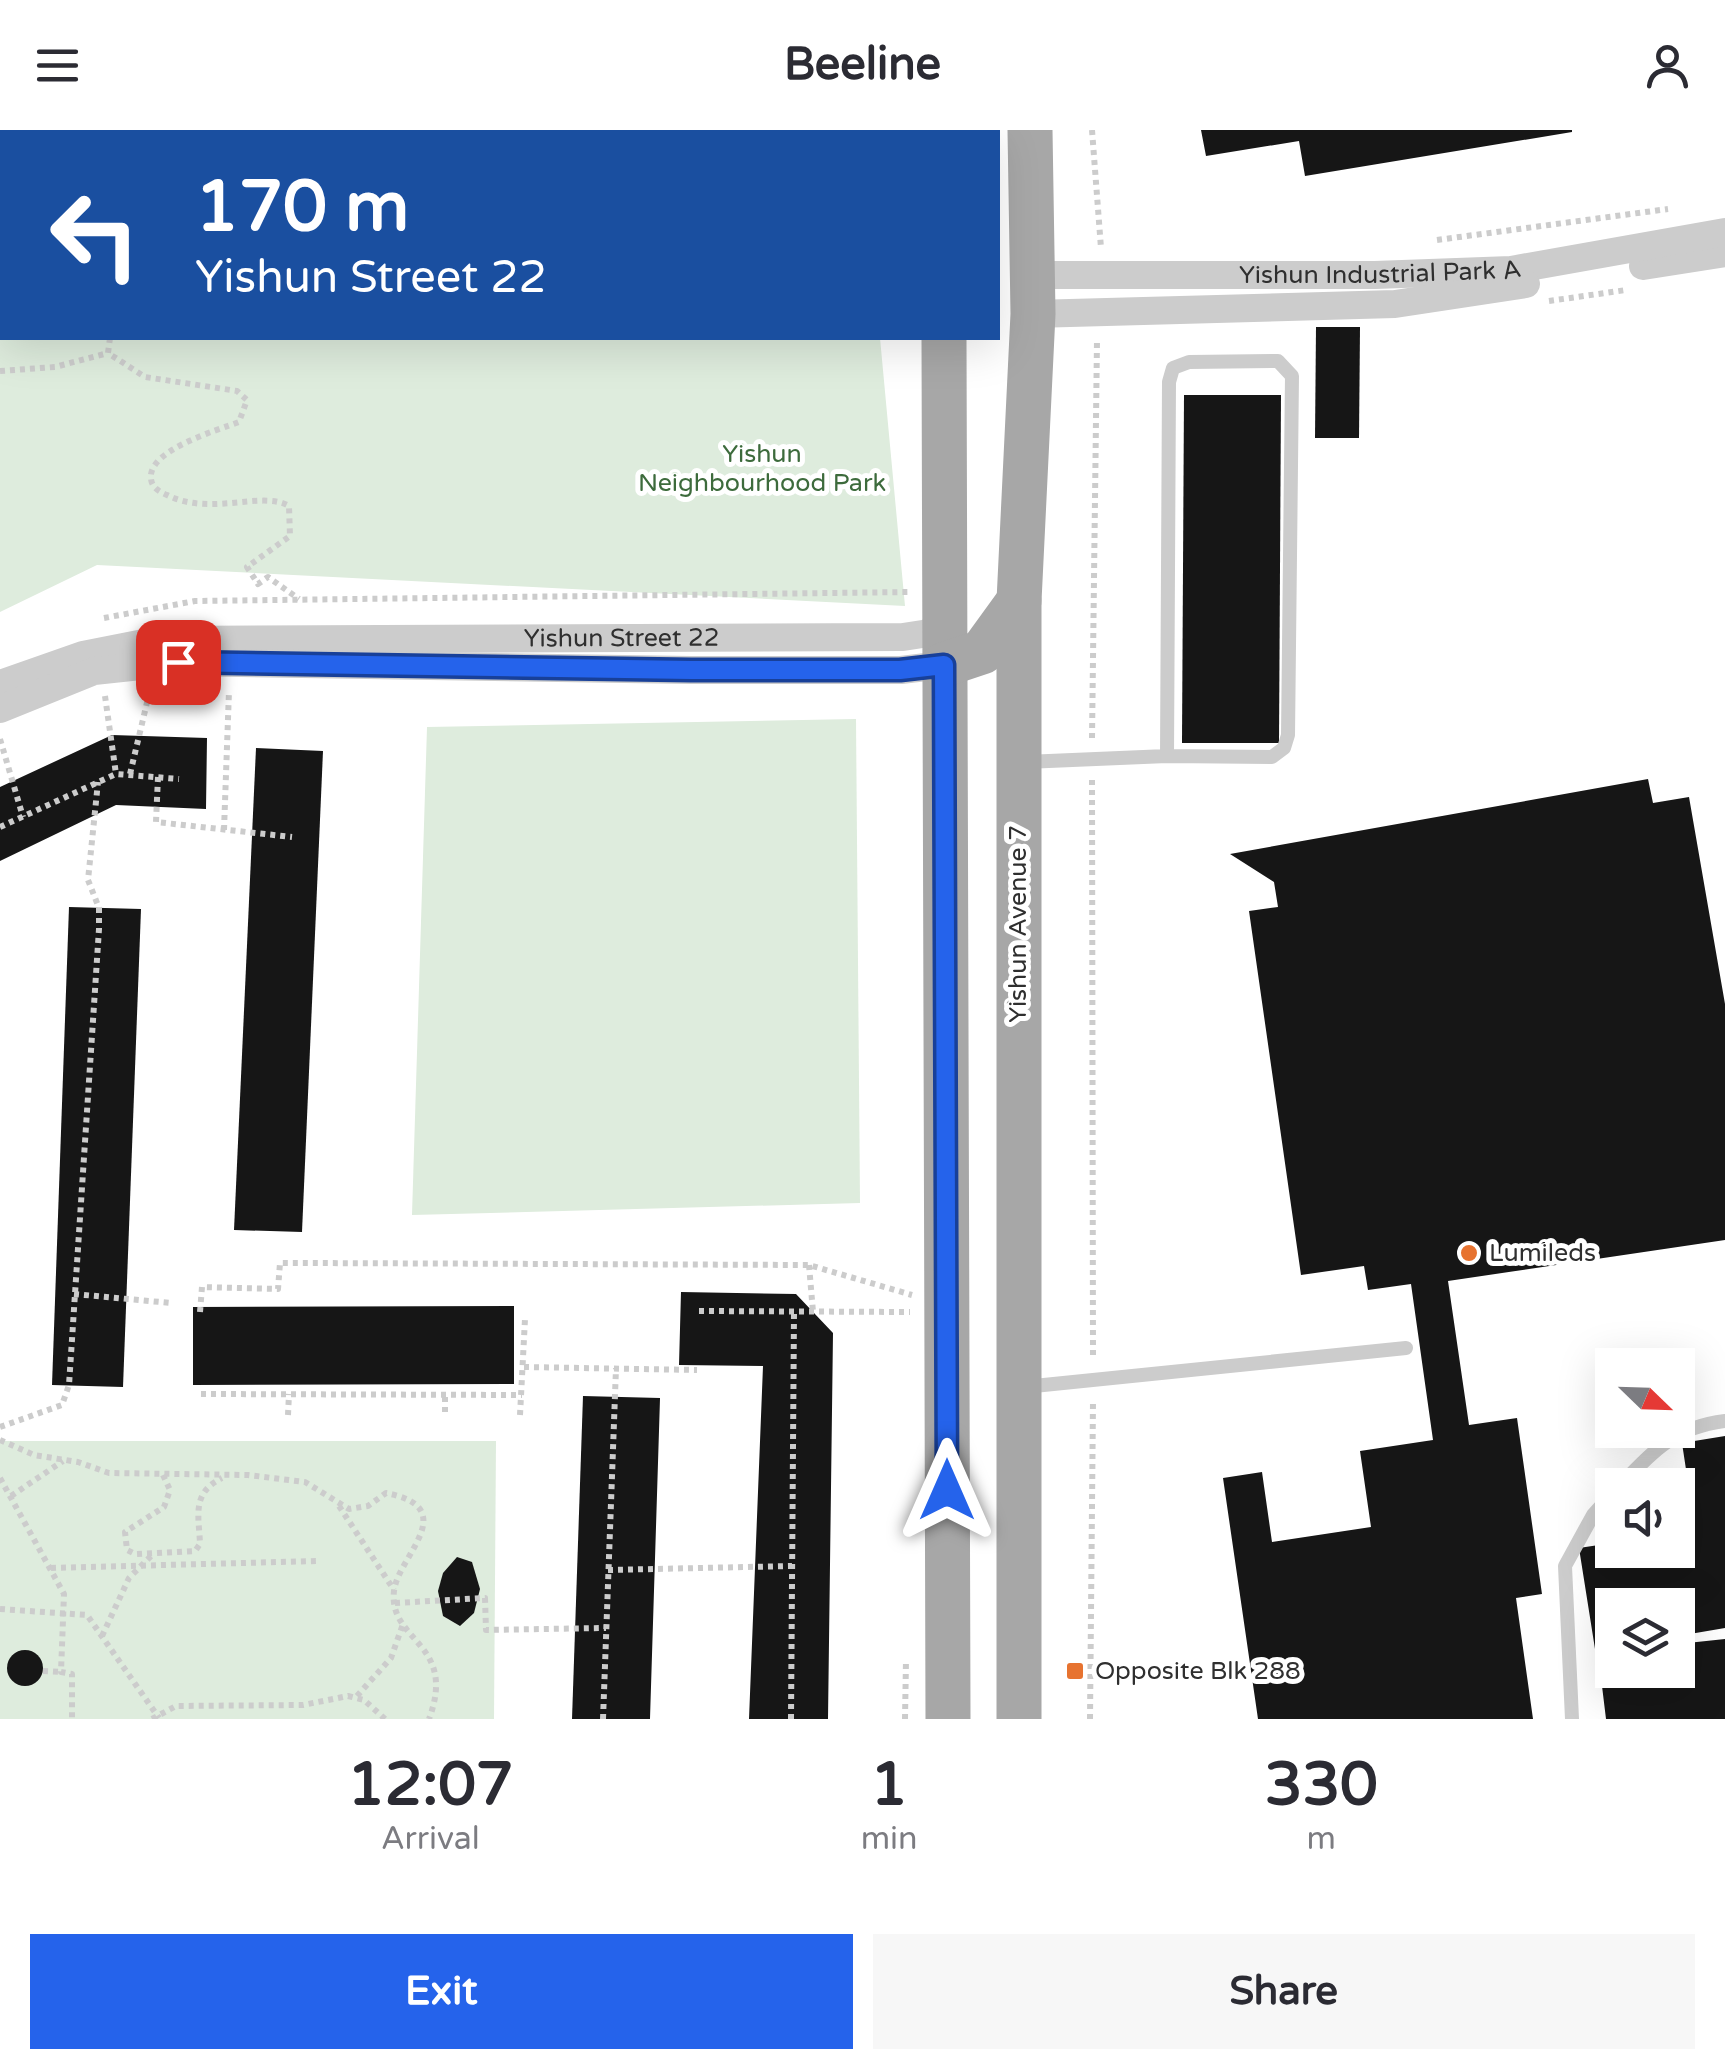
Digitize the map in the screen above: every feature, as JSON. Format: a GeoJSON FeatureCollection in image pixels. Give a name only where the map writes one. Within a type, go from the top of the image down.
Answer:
{"type":"FeatureCollection","features":[{"type":"Feature","properties":{"kind":"main road","name":"Yishun Avenue 7"},"geometry":{"type":"LineString","coordinates":[[1019,1719],[1019,601],[1031,294],[1030,130]]}},
{"type":"Feature","properties":{"kind":"main road"},"geometry":{"type":"LineString","coordinates":[[944,340],[931,606],[944,665],[948,1719]]}},
{"type":"Feature","properties":{"kind":"main road"},"geometry":{"type":"LineString","coordinates":[[944,665],[982,652],[1019,601]]}},
{"type":"Feature","properties":{"kind":"street","name":"Yishun Industrial Park A"},"geometry":{"type":"LineString","coordinates":[[1031,294],[1512,270],[1725,232]]}},
{"type":"Feature","properties":{"kind":"street","name":"Yishun Industrial Park A"},"geometry":{"type":"LineString","coordinates":[[1031,294],[1395,304],[1725,252]]}},
{"type":"Feature","properties":{"kind":"street","name":"Yishun Street 22"},"geometry":{"type":"LineString","coordinates":[[0,684],[83,655],[159,640],[902,637],[929,633],[931,606]]}},
{"type":"Feature","properties":{"kind":"street","name":"Yishun Street 22"},"geometry":{"type":"LineString","coordinates":[[0,709],[94,671],[178,662],[691,670],[900,670],[944,665]]}},
{"type":"Feature","properties":{"kind":"lane"},"geometry":{"type":"LineString","coordinates":[[1020,762],[1167,756],[1272,757],[1284,748],[1288,734],[1292,376],[1278,361],[1189,362],[1173,368],[1169,382],[1167,756]]}},
{"type":"Feature","properties":{"kind":"lane"},"geometry":{"type":"LineString","coordinates":[[1016,1388],[1406,1348]]}},
{"type":"Feature","properties":{"kind":"lane"},"geometry":{"type":"LineString","coordinates":[[1635,1468],[1648,1454],[1692,1425],[1725,1421]]}},
{"type":"Feature","properties":{"kind":"lane"},"geometry":{"type":"LineString","coordinates":[[1572,1719],[1566,1566],[1595,1513]]}},
{"type":"Feature","properties":{"kind":"path"},"geometry":{"type":"LineString","coordinates":[[1433,241],[1678,208]]}},
{"type":"Feature","properties":{"kind":"path"},"geometry":{"type":"LineString","coordinates":[[108,354],[110,340]]}},
{"type":"Feature","properties":{"kind":"path"},"geometry":{"type":"LineString","coordinates":[[0,371],[15,374],[108,354],[145,377],[237,391],[248,400],[239,422],[165,454],[153,466],[150,480],[156,490],[188,505],[210,508],[278,500],[290,506],[290,536],[247,567],[258,584],[268,577],[300,599]]}},
{"type":"Feature","properties":{"kind":"path"},"geometry":{"type":"LineString","coordinates":[[99,619],[195,601],[300,599],[931,606]]}},
{"type":"Feature","properties":{"kind":"path"},"geometry":{"type":"LineString","coordinates":[[224,830],[230,676]]}},
{"type":"Feature","properties":{"kind":"path"},"geometry":{"type":"LineString","coordinates":[[130,774],[151,684]]}},
{"type":"Feature","properties":{"kind":"path"},"geometry":{"type":"LineString","coordinates":[[105,695],[116,774]]}},
{"type":"Feature","properties":{"kind":"path"},"geometry":{"type":"LineString","coordinates":[[0,739],[23,817]]}},
{"type":"Feature","properties":{"kind":"path"},"geometry":{"type":"LineString","coordinates":[[0,827],[116,774],[179,779]]}},
{"type":"Feature","properties":{"kind":"path"},"geometry":{"type":"LineString","coordinates":[[158,777],[156,822],[292,836]]}},
{"type":"Feature","properties":{"kind":"path"},"geometry":{"type":"LineString","coordinates":[[0,1427],[62,1405],[69,1385],[99,929],[99,908],[88,880],[98,782]]}},
{"type":"Feature","properties":{"kind":"path"},"geometry":{"type":"LineString","coordinates":[[200,1312],[202,1287],[278,1289],[280,1264],[809,1265],[913,1296]]}},
{"type":"Feature","properties":{"kind":"path"},"geometry":{"type":"LineString","coordinates":[[809,1265],[812,1312]]}},
{"type":"Feature","properties":{"kind":"path"},"geometry":{"type":"LineString","coordinates":[[74,1294],[171,1303]]}},
{"type":"Feature","properties":{"kind":"path"},"geometry":{"type":"LineString","coordinates":[[699,1311],[911,1312]]}},
{"type":"Feature","properties":{"kind":"path"},"geometry":{"type":"LineString","coordinates":[[792,1719],[794,1312]]}},
{"type":"Feature","properties":{"kind":"path"},"geometry":{"type":"LineString","coordinates":[[520,1416],[525,1318]]}},
{"type":"Feature","properties":{"kind":"path"},"geometry":{"type":"LineString","coordinates":[[524,1367],[697,1370]]}},
{"type":"Feature","properties":{"kind":"path"},"geometry":{"type":"LineString","coordinates":[[603,1719],[616,1368]]}},
{"type":"Feature","properties":{"kind":"path"},"geometry":{"type":"LineString","coordinates":[[1090,1719],[1093,1380]]}},
{"type":"Feature","properties":{"kind":"path"},"geometry":{"type":"LineString","coordinates":[[201,1394],[522,1395]]}},
{"type":"Feature","properties":{"kind":"path"},"geometry":{"type":"LineString","coordinates":[[288,1394],[288,1415]]}},
{"type":"Feature","properties":{"kind":"path"},"geometry":{"type":"LineString","coordinates":[[445,1394],[445,1412]]}},
{"type":"Feature","properties":{"kind":"path"},"geometry":{"type":"LineString","coordinates":[[0,1440],[34,1455],[109,1474],[228,1475],[305,1482],[325,1492],[338,1505],[394,1590],[404,1623],[432,1658],[436,1692],[429,1719]]}},
{"type":"Feature","properties":{"kind":"path"},"geometry":{"type":"LineString","coordinates":[[10,1496],[64,1460]]}},
{"type":"Feature","properties":{"kind":"path"},"geometry":{"type":"LineString","coordinates":[[163,1475],[170,1490],[164,1507],[125,1532],[128,1550],[152,1554],[195,1551],[200,1544],[194,1515],[198,1502],[212,1483],[228,1475]]}},
{"type":"Feature","properties":{"kind":"path"},"geometry":{"type":"LineString","coordinates":[[0,1478],[64,1594],[61,1672]]}},
{"type":"Feature","properties":{"kind":"path"},"geometry":{"type":"LineString","coordinates":[[338,1505],[358,1509],[386,1493],[410,1501],[417,1509],[423,1520],[423,1534],[394,1590]]}},
{"type":"Feature","properties":{"kind":"path"},"geometry":{"type":"LineString","coordinates":[[102,1636],[117,1598],[152,1554]]}},
{"type":"Feature","properties":{"kind":"path"},"geometry":{"type":"LineString","coordinates":[[50,1568],[318,1562]]}},
{"type":"Feature","properties":{"kind":"path"},"geometry":{"type":"LineString","coordinates":[[608,1570],[793,1566]]}},
{"type":"Feature","properties":{"kind":"path"},"geometry":{"type":"LineString","coordinates":[[395,1603],[485,1598],[486,1630],[606,1628]]}},
{"type":"Feature","properties":{"kind":"path"},"geometry":{"type":"LineString","coordinates":[[0,1609],[87,1615],[156,1718],[176,1706],[303,1705],[357,1696],[391,1658],[404,1623]]}},
{"type":"Feature","properties":{"kind":"path"},"geometry":{"type":"LineString","coordinates":[[42,1672],[72,1674],[72,1719]]}},
{"type":"Feature","properties":{"kind":"path"},"geometry":{"type":"LineString","coordinates":[[357,1696],[385,1719]]}},
{"type":"Feature","properties":{"kind":"green space","name":"Yishun Neighbourhood Park"},"geometry":{"type":"Polygon","coordinates":[[[0,340],[880,340],[905,606],[97,565],[0,612],[0,340]]]}},
{"type":"Feature","properties":{"kind":"green space"},"geometry":{"type":"Polygon","coordinates":[[[856,719],[860,1203],[412,1215],[427,727],[856,719]]]}},
{"type":"Feature","properties":{"kind":"green space"},"geometry":{"type":"Polygon","coordinates":[[[0,1441],[496,1441],[494,1719],[0,1719],[0,1441]]]}},
{"type":"Feature","properties":{"kind":"building"},"geometry":{"type":"Polygon","coordinates":[[[1201,130],[1572,132],[1305,176],[1299,141],[1206,156],[1201,130]]]}},
{"type":"Feature","properties":{"kind":"building"},"geometry":{"type":"Polygon","coordinates":[[[1316,327],[1360,327],[1359,438],[1315,438],[1316,327]]]}},
{"type":"Feature","properties":{"kind":"building"},"geometry":{"type":"Polygon","coordinates":[[[1184,395],[1281,395],[1279,743],[1182,743],[1184,395]]]}},
{"type":"Feature","properties":{"kind":"building"},"geometry":{"type":"Polygon","coordinates":[[[112,735],[207,738],[206,809],[116,805],[0,861],[0,787],[112,735]]]}},
{"type":"Feature","properties":{"kind":"building"},"geometry":{"type":"Polygon","coordinates":[[[256,748],[323,751],[302,1232],[234,1230],[256,748]]]}},
{"type":"Feature","properties":{"kind":"building","name":"Lumileds"},"geometry":{"type":"Polygon","coordinates":[[[1648,779],[1653,803],[1689,797],[1725,1004],[1725,1240],[1448,1281],[1469,1425],[1517,1418],[1542,1594],[1516,1598],[1533,1719],[1258,1719],[1223,1478],[1262,1472],[1272,1542],[1371,1527],[1360,1451],[1433,1440],[1411,1284],[1368,1290],[1364,1266],[1301,1275],[1249,911],[1278,907],[1274,882],[1230,854],[1648,779]]]}},
{"type":"Feature","properties":{"kind":"building"},"geometry":{"type":"Polygon","coordinates":[[[69,907],[141,909],[123,1387],[52,1385],[69,907]]]}},
{"type":"Feature","properties":{"kind":"building"},"geometry":{"type":"Polygon","coordinates":[[[681,1292],[796,1294],[833,1333],[828,1719],[749,1719],[763,1366],[679,1365],[681,1292]]]}},
{"type":"Feature","properties":{"kind":"building"},"geometry":{"type":"Polygon","coordinates":[[[514,1306],[514,1384],[193,1385],[193,1307],[514,1306]]]}},
{"type":"Feature","properties":{"kind":"building"},"geometry":{"type":"Polygon","coordinates":[[[583,1396],[660,1398],[650,1719],[572,1719],[583,1396]]]}},
{"type":"Feature","properties":{"kind":"building"},"geometry":{"type":"Polygon","coordinates":[[[1725,1436],[1725,1628],[1695,1633],[1695,1588],[1595,1588],[1595,1649],[1579,1548],[1595,1546],[1595,1568],[1695,1568],[1695,1468],[1686,1468],[1683,1448],[1695,1448],[1695,1441],[1725,1436]]]}},
{"type":"Feature","properties":{"kind":"building"},"geometry":{"type":"Polygon","coordinates":[[[457,1557],[472,1562],[480,1589],[474,1613],[460,1626],[443,1616],[438,1591],[443,1573],[457,1557]]]}},
{"type":"Feature","properties":{"kind":"building"},"geometry":{"type":"Polygon","coordinates":[[[1725,1639],[1725,1719],[1606,1719],[1602,1688],[1695,1688],[1695,1642],[1725,1639]]]}},
{"type":"Feature","properties":{"kind":"building"},"geometry":{"type":"Polygon","coordinates":[[[25,1650],[38,1655],[43,1668],[38,1681],[25,1686],[12,1681],[7,1668],[12,1655],[25,1650]]]}},
{"type":"Feature","properties":{"kind":"place","name":"Lumileds"},"geometry":{"type":"Point","coordinates":[1469,1253]}},
{"type":"Feature","properties":{"kind":"place","name":"Opposite Blk 288"},"geometry":{"type":"Point","coordinates":[1075,1671]}},
{"type":"Feature","properties":{"kind":"route"},"geometry":{"type":"LineString","coordinates":[[178,662],[691,670],[900,670],[944,665],[947,1490]]}}]}
